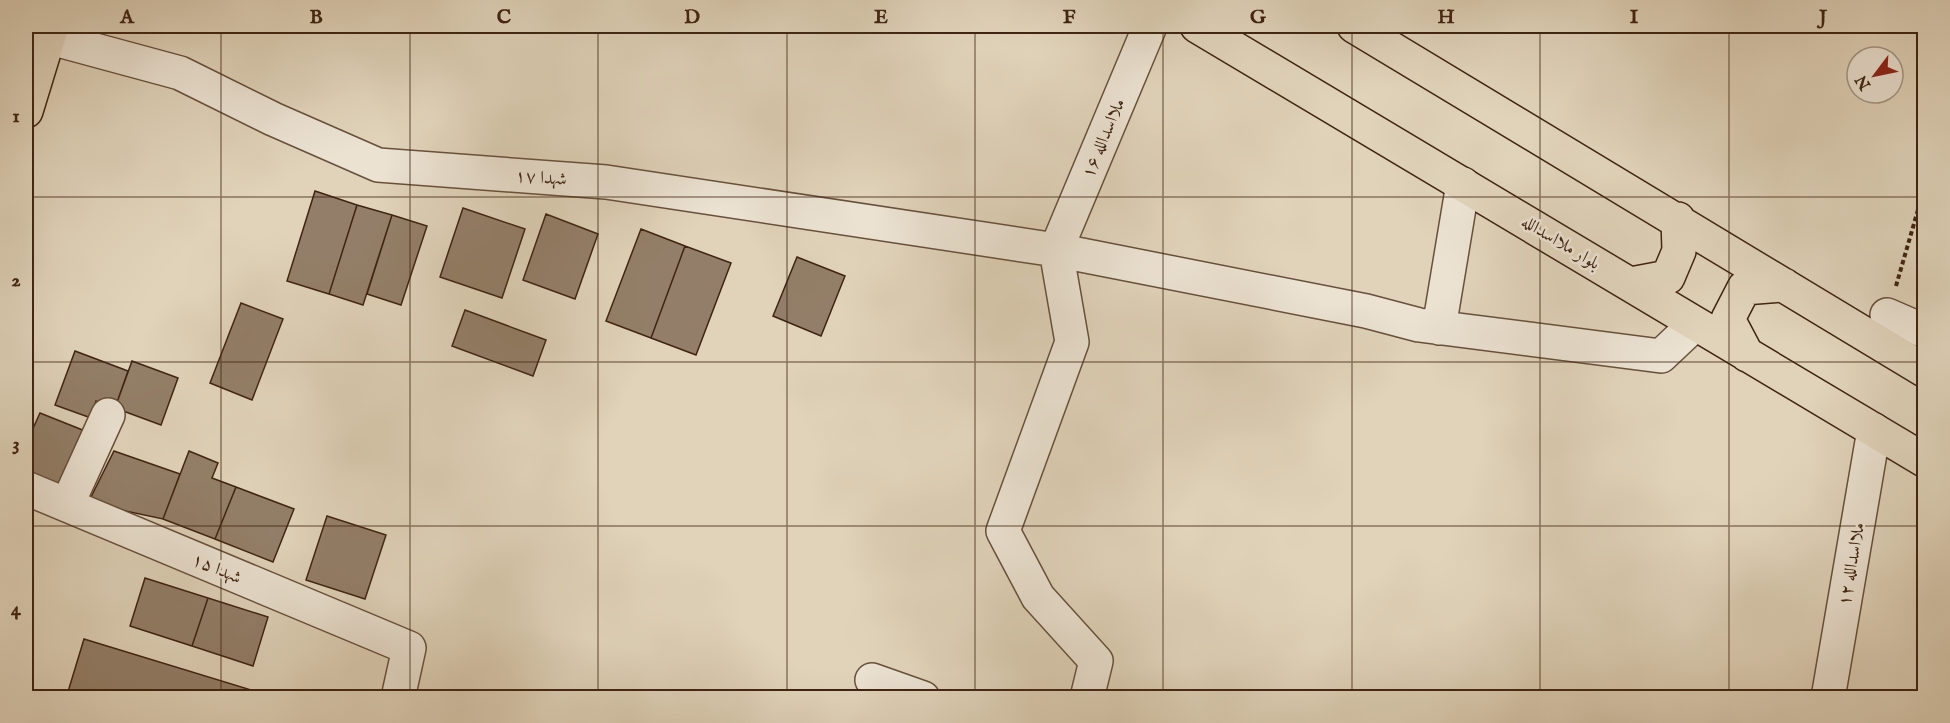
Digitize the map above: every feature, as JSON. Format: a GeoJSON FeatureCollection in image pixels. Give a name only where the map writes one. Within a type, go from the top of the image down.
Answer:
{"type":"FeatureCollection","features":[{"type":"Feature","properties":{"kind":"main road","name":"بلوار ملااسدالله"},"geometry":{"type":"LineString","coordinates":[[1197,26],[1924,460]]}},
{"type":"Feature","properties":{"kind":"main road"},"geometry":{"type":"LineString","coordinates":[[1354,26],[1678,219],[1924,370]]}},
{"type":"Feature","properties":{"kind":"main road"},"geometry":{"type":"LineString","coordinates":[[26,111],[50,31]]}},
{"type":"Feature","properties":{"kind":"main road"},"geometry":{"type":"LineString","coordinates":[[1631,284],[1668,278],[1678,251],[1678,219]]}},
{"type":"Feature","properties":{"kind":"main road"},"geometry":{"type":"LineString","coordinates":[[1747,356],[1728,319],[1744,288],[1784,285]]}},
{"type":"Feature","properties":{"kind":"street","name":"ملااسدالله ۱۶"},"geometry":{"type":"LineString","coordinates":[[1056,250],[1150,26]]}},
{"type":"Feature","properties":{"kind":"street","name":"شهدا ۱۷"},"geometry":{"type":"LineString","coordinates":[[50,31],[180,73],[273,119],[378,165],[606,182],[1056,250],[1439,328],[1661,356],[1695,324]]}},
{"type":"Feature","properties":{"kind":"street"},"geometry":{"type":"LineString","coordinates":[[1439,328],[1463,184]]}},
{"type":"Feature","properties":{"kind":"street"},"geometry":{"type":"LineString","coordinates":[[1056,250],[1072,342],[1003,531],[1038,597],[1096,661],[1087,698]]}},
{"type":"Feature","properties":{"kind":"street"},"geometry":{"type":"LineString","coordinates":[[1887,315],[1924,331]]}},
{"type":"Feature","properties":{"kind":"street"},"geometry":{"type":"LineString","coordinates":[[67,505],[108,415]]}},
{"type":"Feature","properties":{"kind":"street","name":"ملااسدالله ۱۲"},"geometry":{"type":"LineString","coordinates":[[1828,698],[1874,430]]}},
{"type":"Feature","properties":{"kind":"street","name":"شهدا ۱۵"},"geometry":{"type":"LineString","coordinates":[[26,488],[409,648],[398,698]]}},
{"type":"Feature","properties":{"kind":"street"},"geometry":{"type":"LineString","coordinates":[[872,680],[923,698]]}},
{"type":"Feature","properties":{"kind":"path"},"geometry":{"type":"LineString","coordinates":[[1887,315],[1924,189]]}},
{"type":"Feature","properties":{"kind":"building"},"geometry":{"type":"Polygon","coordinates":[[[315,191],[357,205],[329,294],[287,281],[315,191]]]}},
{"type":"Feature","properties":{"kind":"building"},"geometry":{"type":"Polygon","coordinates":[[[357,205],[392,215],[363,305],[329,294],[357,205]]]}},
{"type":"Feature","properties":{"kind":"building"},"geometry":{"type":"Polygon","coordinates":[[[463,208],[525,229],[502,298],[440,277],[463,208]]]}},
{"type":"Feature","properties":{"kind":"building"},"geometry":{"type":"Polygon","coordinates":[[[546,214],[598,234],[575,299],[523,280],[546,214]]]}},
{"type":"Feature","properties":{"kind":"building"},"geometry":{"type":"Polygon","coordinates":[[[392,215],[427,226],[401,305],[367,294],[392,215]]]}},
{"type":"Feature","properties":{"kind":"building"},"geometry":{"type":"Polygon","coordinates":[[[641,229],[685,246],[651,338],[606,321],[641,229]]]}},
{"type":"Feature","properties":{"kind":"building"},"geometry":{"type":"Polygon","coordinates":[[[685,246],[731,263],[696,355],[651,338],[685,246]]]}},
{"type":"Feature","properties":{"kind":"building"},"geometry":{"type":"Polygon","coordinates":[[[797,257],[845,276],[821,336],[773,316],[797,257]]]}},
{"type":"Feature","properties":{"kind":"building"},"geometry":{"type":"Polygon","coordinates":[[[241,303],[283,319],[252,400],[210,383],[241,303]]]}},
{"type":"Feature","properties":{"kind":"building"},"geometry":{"type":"Polygon","coordinates":[[[465,310],[546,340],[533,376],[452,346],[465,310]]]}},
{"type":"Feature","properties":{"kind":"building"},"geometry":{"type":"Polygon","coordinates":[[[75,351],[128,371],[115,408],[96,401],[91,418],[55,405],[75,351]]]}},
{"type":"Feature","properties":{"kind":"building"},"geometry":{"type":"Polygon","coordinates":[[[132,361],[178,378],[161,425],[115,408],[132,361]]]}},
{"type":"Feature","properties":{"kind":"building"},"geometry":{"type":"Polygon","coordinates":[[[40,413],[90,433],[58,493],[26,482],[26,444],[40,413]]]}},
{"type":"Feature","properties":{"kind":"building"},"geometry":{"type":"Polygon","coordinates":[[[114,451],[180,474],[163,519],[88,503],[114,451]]]}},
{"type":"Feature","properties":{"kind":"building"},"geometry":{"type":"Polygon","coordinates":[[[189,451],[218,463],[212,478],[236,487],[215,539],[163,519],[189,451]]]}},
{"type":"Feature","properties":{"kind":"building"},"geometry":{"type":"Polygon","coordinates":[[[236,487],[294,509],[273,562],[215,539],[236,487]]]}},
{"type":"Feature","properties":{"kind":"building"},"geometry":{"type":"Polygon","coordinates":[[[327,516],[386,535],[365,599],[306,580],[327,516]]]}},
{"type":"Feature","properties":{"kind":"building"},"geometry":{"type":"Polygon","coordinates":[[[145,578],[208,598],[192,646],[130,626],[145,578]]]}},
{"type":"Feature","properties":{"kind":"building"},"geometry":{"type":"Polygon","coordinates":[[[208,598],[268,617],[253,666],[192,646],[208,598]]]}},
{"type":"Feature","properties":{"kind":"building"},"geometry":{"type":"Polygon","coordinates":[[[84,639],[277,698],[76,698],[67,695],[84,639]]]}}]}
